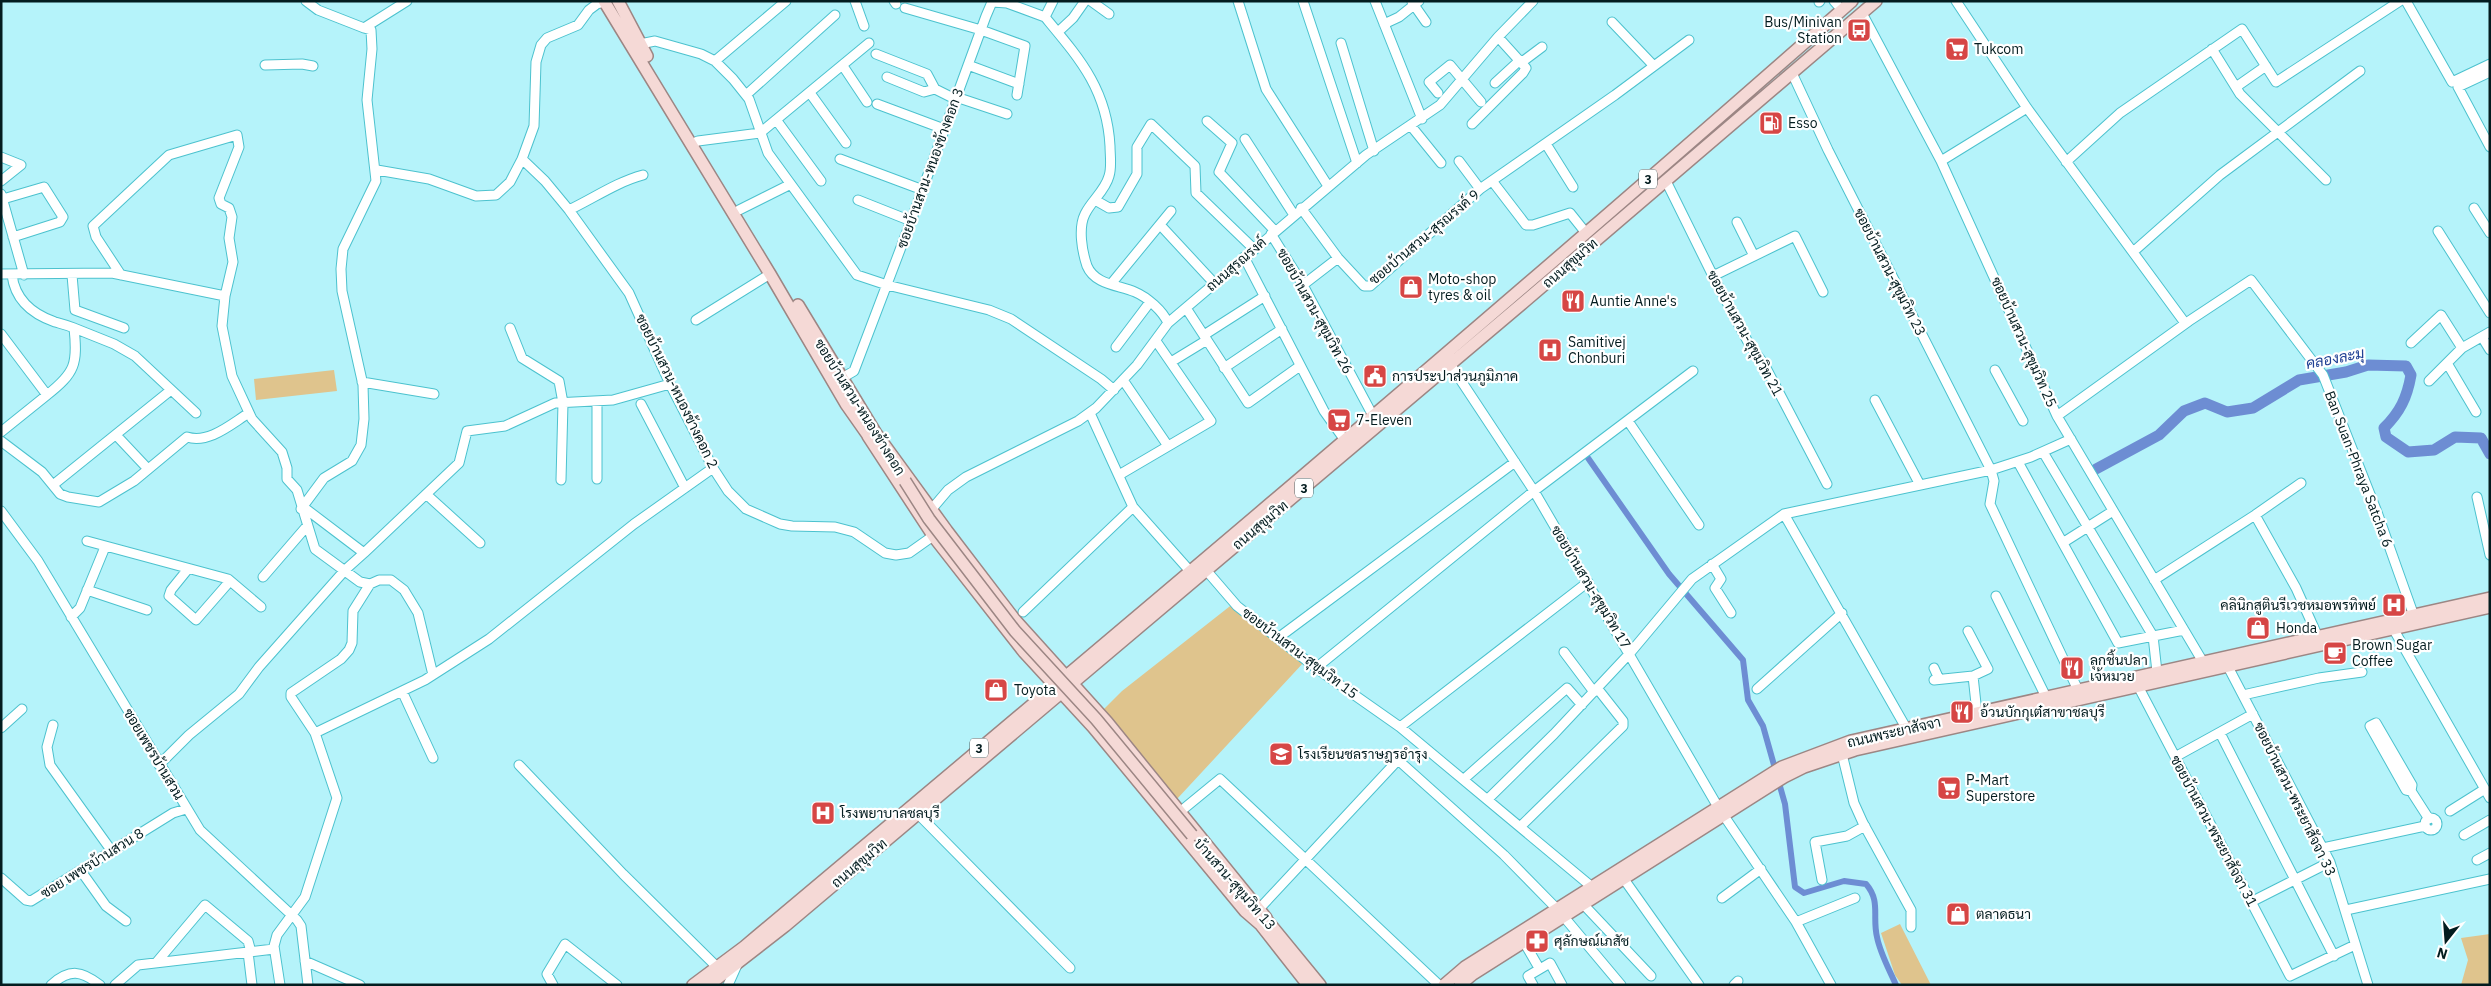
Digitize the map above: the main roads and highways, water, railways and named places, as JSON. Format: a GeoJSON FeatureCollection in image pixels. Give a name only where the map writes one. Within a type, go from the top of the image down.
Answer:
{"type":"FeatureCollection","features":[{"type":"Feature","properties":{"kind":"main road","name":"ซอยบ้านสวน-หนองข้างคอก"},"geometry":{"type":"LineString","coordinates":[[618,1],[694,143],[846,404],[872,434],[929,519],[1015,630],[1096,719],[1192,835]]}},
{"type":"Feature","properties":{"kind":"main road","name":"ถนนสุขุมวิท"},"geometry":{"type":"LineString","coordinates":[[1069,679],[1189,570],[1778,66],[1838,6],[1852,1]]}},
{"type":"Feature","properties":{"kind":"main road","name":"ถนนสุขุมวิท"},"geometry":{"type":"LineString","coordinates":[[693,985],[717,968],[1069,679],[1206,570],[1876,1]]}},
{"type":"Feature","properties":{"kind":"main road","name":"ซอยบ้านสวน-หนองข้างคอก"},"geometry":{"type":"LineString","coordinates":[[604,2],[694,143],[740,210],[842,378],[872,434]]}},
{"type":"Feature","properties":{"kind":"main road"},"geometry":{"type":"LineString","coordinates":[[1778,66],[1789,75]]}},
{"type":"Feature","properties":{"kind":"main road"},"geometry":{"type":"LineString","coordinates":[[872,434],[1021,628],[1069,679],[1180,811],[1262,917]]}},
{"type":"Feature","properties":{"kind":"main road"},"geometry":{"type":"LineString","coordinates":[[872,434],[933,536],[1011,635],[1093,727],[1245,911],[1262,917]]}},
{"type":"Feature","properties":{"kind":"main road","name":"ถนนพระยาสัจจา"},"geometry":{"type":"LineString","coordinates":[[1783,772],[1977,713],[2203,662],[2226,662],[2357,633],[2414,616],[2490,598]]}},
{"type":"Feature","properties":{"kind":"main road","name":"ถนนพระยาสัจจา"},"geometry":{"type":"LineString","coordinates":[[1444,985],[1465,967],[1560,913],[1583,904],[1621,875],[1783,772],[1851,741],[1909,733],[2138,686],[2318,637],[2394,630],[2490,607]]}},
{"type":"Feature","properties":{"kind":"main road"},"geometry":{"type":"LineString","coordinates":[[1011,635],[1021,628]]}},
{"type":"Feature","properties":{"kind":"main road","name":"ถนนสุขุมวิท"},"geometry":{"type":"LineString","coordinates":[[709,985],[736,965],[918,814],[1058,688]]}},
{"type":"Feature","properties":{"kind":"main road","name":"บ้านสวน-สุขุมวิท 13"},"geometry":{"type":"LineString","coordinates":[[1192,835],[1249,907],[1262,917],[1320,985]]}},
{"type":"Feature","properties":{"kind":"main road","name":"ถนนพระยาสัจจา"},"geometry":{"type":"LineString","coordinates":[[1460,985],[1524,942],[1592,887],[1621,875]]}},
{"type":"Feature","properties":{"kind":"main road","name":"บ้านสวน-สุขุมวิท 13"},"geometry":{"type":"LineString","coordinates":[[1262,917],[1308,985]]}},
{"type":"Feature","properties":{"kind":"waterway","name":"คลองละมุ"},"geometry":{"type":"LineString","coordinates":[[2096,469],[2159,435],[2184,411],[2205,403],[2227,412],[2253,408],[2299,380],[2346,372],[2368,365],[2406,366],[2411,375],[2402,404],[2384,428],[2386,437],[2408,452],[2434,450],[2455,437],[2481,438],[2490,454]]}},
{"type":"Feature","properties":{"kind":"waterway"},"geometry":{"type":"LineString","coordinates":[[1588,458],[1669,574],[1743,660],[1748,700],[1763,726],[1785,804],[1795,887],[1804,893],[1844,881],[1866,884],[1871,890],[1875,903],[1878,943],[1896,985]]}},
{"type":"Feature","properties":{"kind":"place","name":"Bus/Minivan Station"},"geometry":{"type":"Point","coordinates":[1859,30]}},
{"type":"Feature","properties":{"kind":"place","name":"Tukcom"},"geometry":{"type":"Point","coordinates":[1957,49]}},
{"type":"Feature","properties":{"kind":"place","name":"Esso"},"geometry":{"type":"Point","coordinates":[1771,123]}},
{"type":"Feature","properties":{"kind":"place","name":"Moto-shop tyres & oil"},"geometry":{"type":"Point","coordinates":[1411,287]}},
{"type":"Feature","properties":{"kind":"place","name":"Auntie Anne's"},"geometry":{"type":"Point","coordinates":[1573,301]}},
{"type":"Feature","properties":{"kind":"place","name":"Samitivej Chonburi"},"geometry":{"type":"Point","coordinates":[1550,350]}},
{"type":"Feature","properties":{"kind":"place","name":"การประปาส่วนภูมิภาค"},"geometry":{"type":"Point","coordinates":[1375,376]}},
{"type":"Feature","properties":{"kind":"place","name":"7-Eleven"},"geometry":{"type":"Point","coordinates":[1339,420]}},
{"type":"Feature","properties":{"kind":"place","name":"คลินิกสูตินรีเวชหมอพรทิพย์"},"geometry":{"type":"Point","coordinates":[2394,605]}},
{"type":"Feature","properties":{"kind":"place","name":"Honda"},"geometry":{"type":"Point","coordinates":[2258,628]}},
{"type":"Feature","properties":{"kind":"place","name":"Brown Sugar Coffee"},"geometry":{"type":"Point","coordinates":[2335,653]}},
{"type":"Feature","properties":{"kind":"place","name":"ลูกชิ้นปลา เจ้หมวย"},"geometry":{"type":"Point","coordinates":[2072,668]}},
{"type":"Feature","properties":{"kind":"place","name":"Toyota"},"geometry":{"type":"Point","coordinates":[996,690]}},
{"type":"Feature","properties":{"kind":"place","name":"อ้วนบักกุเต๋สาขาชลบุรี"},"geometry":{"type":"Point","coordinates":[1962,712]}},
{"type":"Feature","properties":{"kind":"place","name":"โรงเรียนชลราษฎรอำรุง"},"geometry":{"type":"Point","coordinates":[1281,754]}},
{"type":"Feature","properties":{"kind":"place","name":"P-Mart Superstore"},"geometry":{"type":"Point","coordinates":[1949,788]}},
{"type":"Feature","properties":{"kind":"place","name":"โรงพยาบาลชลบุรี"},"geometry":{"type":"Point","coordinates":[823,813]}},
{"type":"Feature","properties":{"kind":"place","name":"ตลาดธนา"},"geometry":{"type":"Point","coordinates":[1958,914]}},
{"type":"Feature","properties":{"kind":"place","name":"ศุลักษณ์เภสัช"},"geometry":{"type":"Point","coordinates":[1537,941]}}]}
